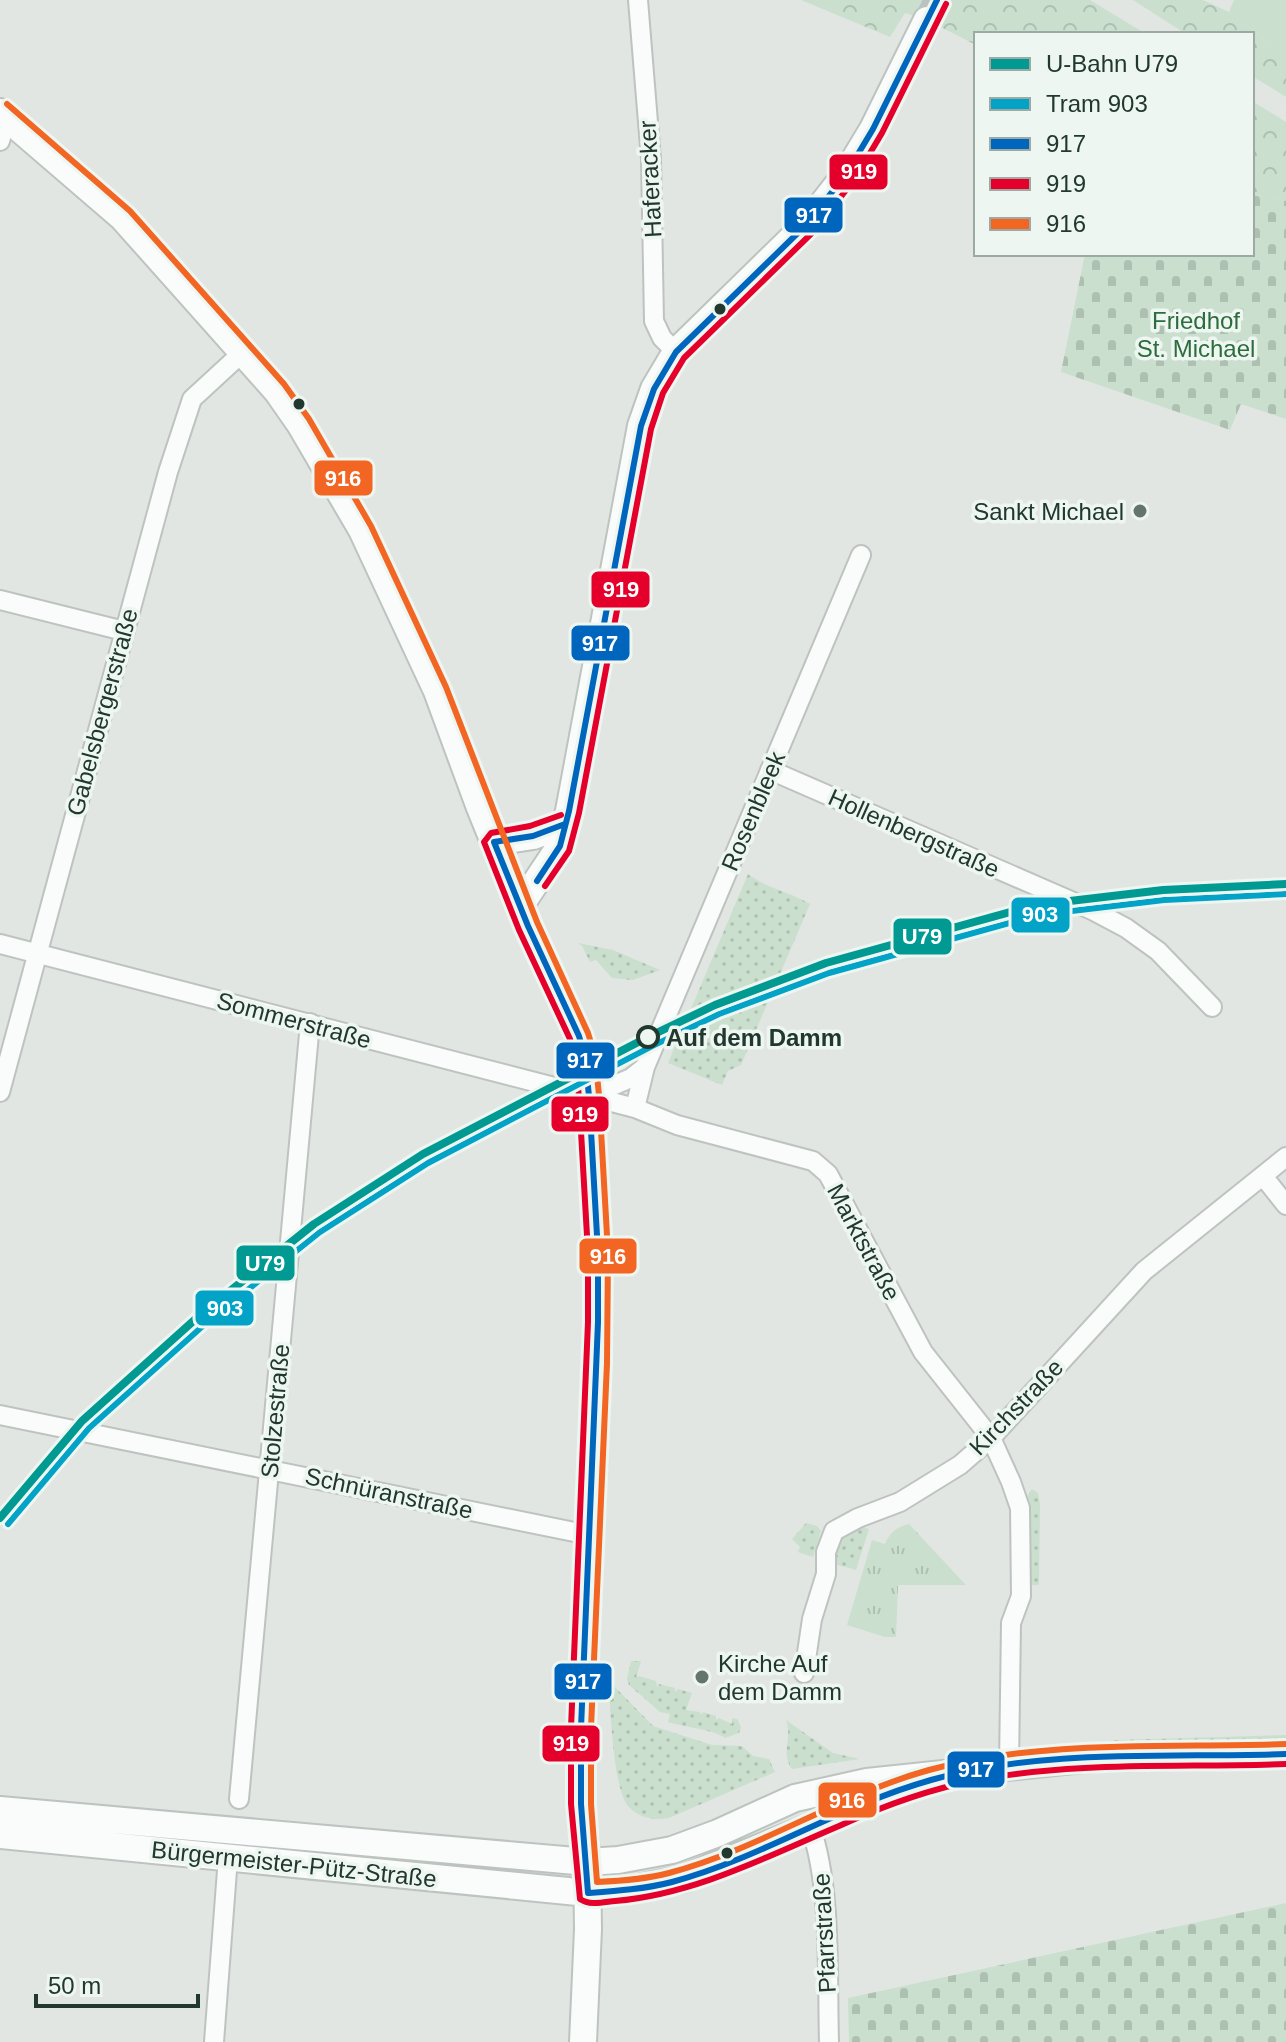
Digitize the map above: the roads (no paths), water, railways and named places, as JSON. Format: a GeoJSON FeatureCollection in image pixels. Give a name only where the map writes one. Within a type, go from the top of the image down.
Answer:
{"type":"FeatureCollection","features":[{"type":"Feature","properties":{"kind":"street","name":"Haferacker"},"geometry":{"type":"LineString","coordinates":[[638,0],[651,159],[654,321],[662,338],[676,352]]}},
{"type":"Feature","properties":{"kind":"street"},"geometry":{"type":"LineString","coordinates":[[520,906],[560,846],[641,426],[654,389],[676,352],[807,224],[846,174],[873,129],[927,20]]}},
{"type":"Feature","properties":{"kind":"street"},"geometry":{"type":"LineString","coordinates":[[2,123],[123,218],[277,391],[300,424],[362,530],[437,691],[520,906],[579,1036],[589,1096],[598,1253],[597,1363],[581,1728],[581,1804],[588,1893],[583,2042]]}},
{"type":"Feature","properties":{"kind":"street","name":"Gabelsbergerstraße"},"geometry":{"type":"LineString","coordinates":[[0,1092],[168,472],[192,399],[242,353]]}},
{"type":"Feature","properties":{"kind":"street","name":"Rosenbleek"},"geometry":{"type":"LineString","coordinates":[[635,1108],[645,1067],[861,555]]}},
{"type":"Feature","properties":{"kind":"street"},"geometry":{"type":"LineString","coordinates":[[0,600],[124,631]]}},
{"type":"Feature","properties":{"kind":"street","name":"Hollenbergstraße"},"geometry":{"type":"LineString","coordinates":[[770,770],[1115,922],[1158,951],[1212,1007]]}},
{"type":"Feature","properties":{"kind":"street"},"geometry":{"type":"LineString","coordinates":[[494,842],[533,836],[565,824]]}},
{"type":"Feature","properties":{"kind":"street","name":"Sommerstraße"},"geometry":{"type":"LineString","coordinates":[[0,944],[589,1096]]}},
{"type":"Feature","properties":{"kind":"street","name":"Stolzestraße"},"geometry":{"type":"LineString","coordinates":[[239,1799],[310,1023]]}},
{"type":"Feature","properties":{"kind":"street"},"geometry":{"type":"LineString","coordinates":[[589,1096],[631,1078],[645,1067]]}},
{"type":"Feature","properties":{"kind":"street","name":"Marktstraße"},"geometry":{"type":"LineString","coordinates":[[589,1096],[635,1108],[677,1125],[813,1161],[828,1174],[923,1352],[991,1438],[1020,1508],[1021,1596],[1011,1623],[1009,1766]]}},
{"type":"Feature","properties":{"kind":"street","name":"Kirchstraße"},"geometry":{"type":"LineString","coordinates":[[804,1673],[812,1619],[826,1574],[826,1552],[834,1531],[900,1502],[960,1465],[991,1438],[1144,1271],[1286,1157]]}},
{"type":"Feature","properties":{"kind":"street"},"geometry":{"type":"LineString","coordinates":[[1263,1176],[1286,1205]]}},
{"type":"Feature","properties":{"kind":"street","name":"Schnüranstraße"},"geometry":{"type":"LineString","coordinates":[[0,1415],[589,1535]]}},
{"type":"Feature","properties":{"kind":"street"},"geometry":{"type":"LineString","coordinates":[[967,1771],[1121,1757],[1286,1754]]}},
{"type":"Feature","properties":{"kind":"street","name":"Bürgermeister-Pütz-Straße"},"geometry":{"type":"LineString","coordinates":[[0,1810],[587,1862],[672,1850],[795,1798],[867,1782],[967,1771]]}},
{"type":"Feature","properties":{"kind":"street","name":"Bürgermeister-Pütz-Straße"},"geometry":{"type":"LineString","coordinates":[[0,1835],[588,1893],[623,1891],[683,1879],[881,1797],[967,1771]]}},
{"type":"Feature","properties":{"kind":"street","name":"Pfarrstraße"},"geometry":{"type":"LineString","coordinates":[[810,1826],[824,1890],[829,2042]]}},
{"type":"Feature","properties":{"kind":"street"},"geometry":{"type":"LineString","coordinates":[[214,2042],[228,1857]]}},
{"type":"Feature","properties":{"kind":"tunnel"},"geometry":{"type":"LineString","coordinates":[[927,20],[937,0]]}},
{"type":"Feature","properties":{"kind":"metro line","name":"U79"},"geometry":{"type":"LineString","coordinates":[[0,1518],[82,1421],[200,1315],[314,1224],[423,1154],[648,1037],[715,1005],[826,963],[1036,905],[1163,890],[1286,884]]}},
{"type":"Feature","properties":{"kind":"tram line","name":"903"},"geometry":{"type":"LineString","coordinates":[[8,1524],[89,1428],[206,1323],[320,1232],[428,1163],[652,1046],[719,1014],[829,973],[1038,915],[1164,900],[1286,894]]}},
{"type":"Feature","properties":{"kind":"place","name":"Sankt Michael"},"geometry":{"type":"Point","coordinates":[1140,511]}},
{"type":"Feature","properties":{"kind":"place","name":"Auf dem Damm"},"geometry":{"type":"Point","coordinates":[648,1037]}},
{"type":"Feature","properties":{"kind":"place","name":"Kirche Auf dem Damm"},"geometry":{"type":"Point","coordinates":[702,1677]}},
{"type":"Feature","properties":{"kind":"park label","name":"Friedhof St. Michael"},"geometry":{"type":"Point","coordinates":[1196,334]}}]}
